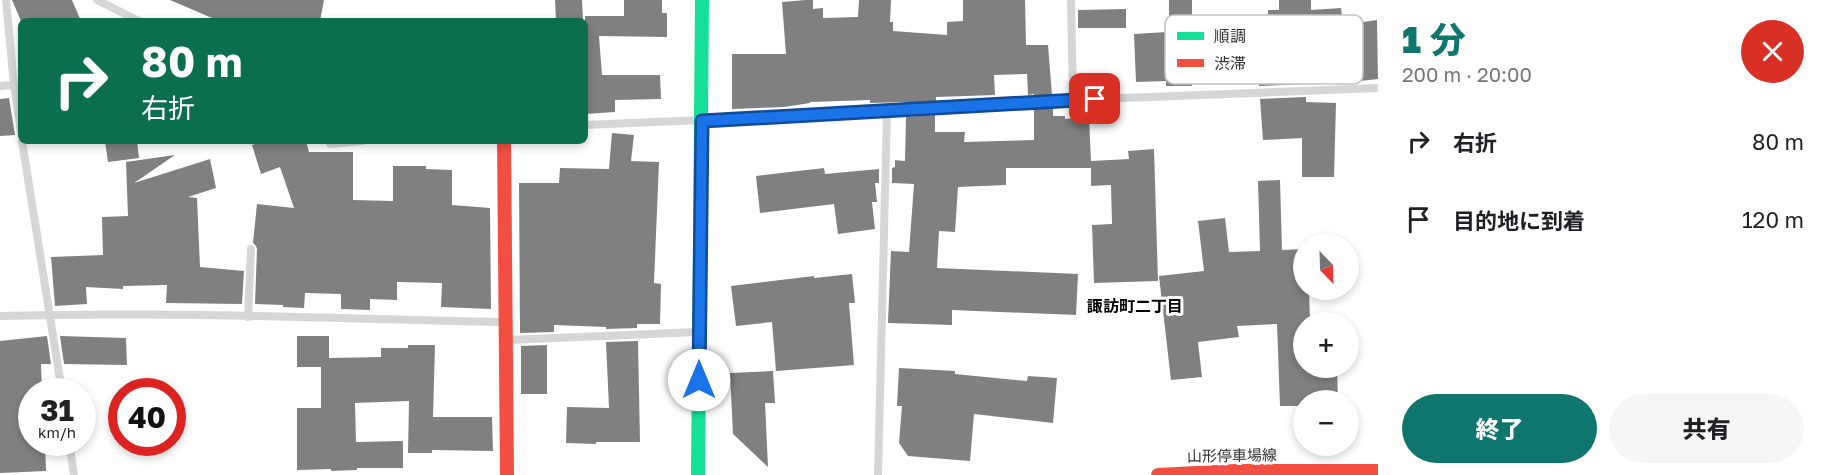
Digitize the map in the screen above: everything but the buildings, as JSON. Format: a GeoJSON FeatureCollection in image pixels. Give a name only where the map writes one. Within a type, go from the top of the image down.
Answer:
{"type":"FeatureCollection","features":[{"type":"Feature","properties":{"kind":"street"},"geometry":{"type":"LineString","coordinates":[[698,475],[702,0]]}},
{"type":"Feature","properties":{"kind":"street"},"geometry":{"type":"LineString","coordinates":[[504,144],[507,475]]}},
{"type":"Feature","properties":{"kind":"street","name":"山形停車場線"},"geometry":{"type":"LineString","coordinates":[[1158,475],[1235,471],[1378,471]]}},
{"type":"Feature","properties":{"kind":"lane"},"geometry":{"type":"LineString","coordinates":[[6,0],[18,112]]}},
{"type":"Feature","properties":{"kind":"lane"},"geometry":{"type":"LineString","coordinates":[[97,0],[133,18]]}},
{"type":"Feature","properties":{"kind":"lane"},"geometry":{"type":"LineString","coordinates":[[1071,0],[1073,100]]}},
{"type":"Feature","properties":{"kind":"lane"},"geometry":{"type":"LineString","coordinates":[[0,86],[14,85]]}},
{"type":"Feature","properties":{"kind":"lane"},"geometry":{"type":"LineString","coordinates":[[588,125],[887,112],[1073,100],[1378,88]]}},
{"type":"Feature","properties":{"kind":"lane"},"geometry":{"type":"LineString","coordinates":[[878,475],[887,112]]}},
{"type":"Feature","properties":{"kind":"lane"},"geometry":{"type":"LineString","coordinates":[[22,144],[60,378]]}},
{"type":"Feature","properties":{"kind":"lane"},"geometry":{"type":"LineString","coordinates":[[248,317],[251,249]]}},
{"type":"Feature","properties":{"kind":"lane"},"geometry":{"type":"LineString","coordinates":[[0,316],[50,314],[507,322]]}},
{"type":"Feature","properties":{"kind":"lane"},"geometry":{"type":"LineString","coordinates":[[506,340],[699,332]]}},
{"type":"Feature","properties":{"kind":"lane"},"geometry":{"type":"LineString","coordinates":[[71,456],[74,475]]}},
{"type":"Feature","properties":{"kind":"traffic: fast"},"geometry":{"type":"LineString","coordinates":[[698,475],[702,0]]}},
{"type":"Feature","properties":{"kind":"traffic: jam"},"geometry":{"type":"LineString","coordinates":[[504,144],[507,475]]}},
{"type":"Feature","properties":{"kind":"traffic: jam"},"geometry":{"type":"LineString","coordinates":[[1158,475],[1235,471],[1378,471]]}},
{"type":"Feature","properties":{"kind":"district","name":"諏訪町二丁目"},"geometry":{"type":"Point","coordinates":[1135,306]}},
{"type":"Feature","properties":{"kind":"route"},"geometry":{"type":"LineString","coordinates":[[699,380],[702,121],[1095,99]]}}]}
